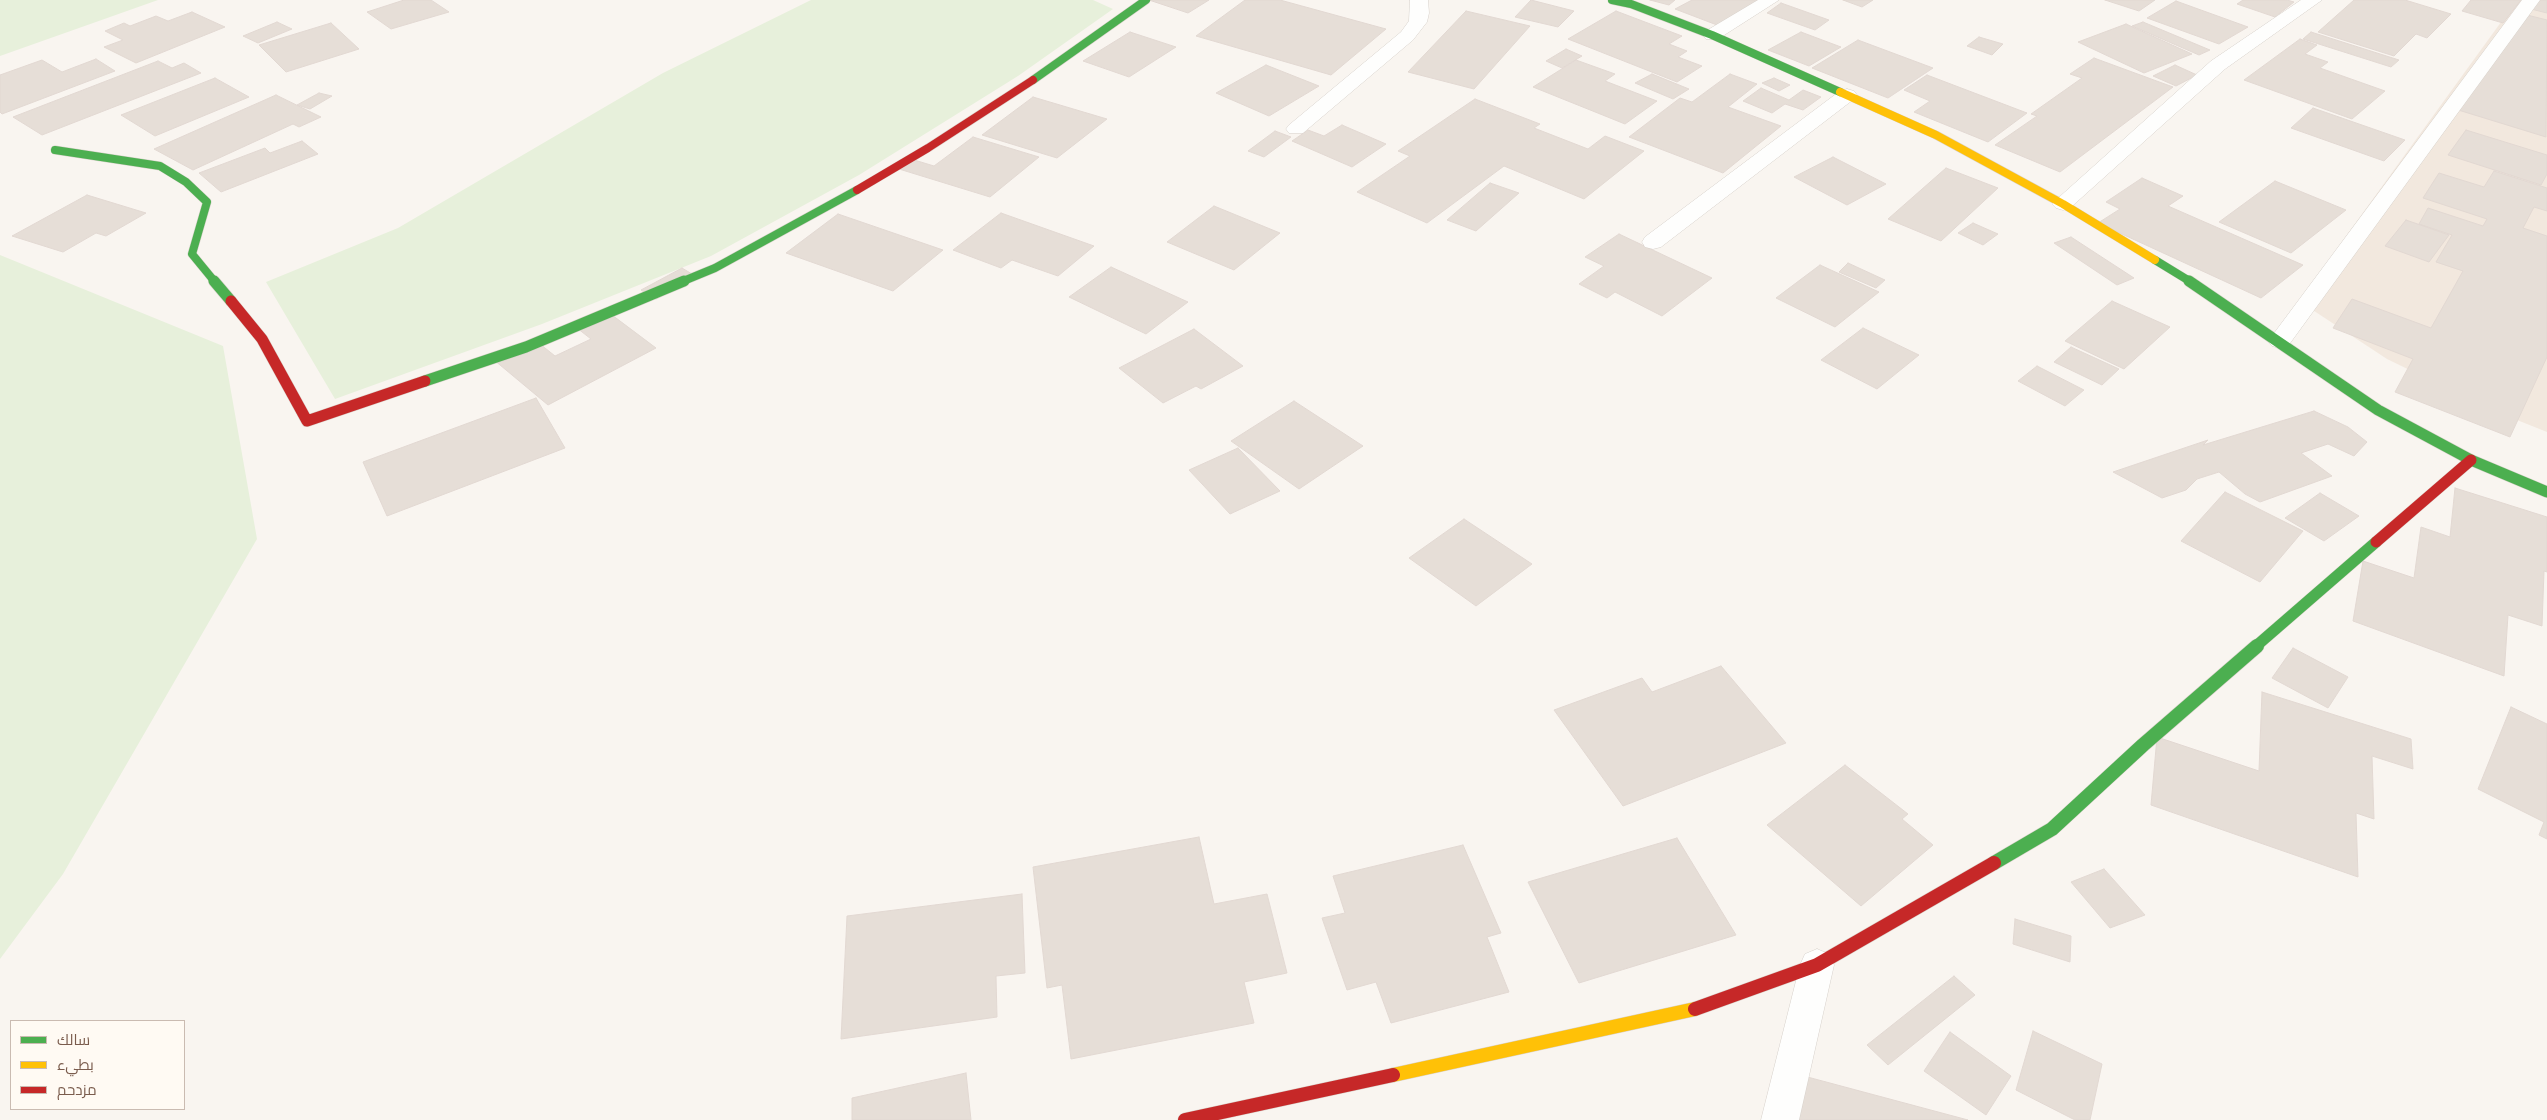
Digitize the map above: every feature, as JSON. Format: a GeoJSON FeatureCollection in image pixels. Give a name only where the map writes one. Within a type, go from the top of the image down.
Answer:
{"type":"FeatureCollection","features":[{"type":"Feature","properties":{"kind":"street"},"geometry":{"type":"LineString","coordinates":[[55,150],[160,166],[186,182],[206,202],[192,254],[262,338],[308,421],[526,347],[716,268],[842,199],[928,148],[1056,65],[1146,0]]}},
{"type":"Feature","properties":{"kind":"street"},"geometry":{"type":"LineString","coordinates":[[1296,128],[1408,36],[1418,22],[1420,13],[1419,0]]}},
{"type":"Feature","properties":{"kind":"street"},"geometry":{"type":"LineString","coordinates":[[1612,0],[1631,4],[1712,35],[1936,135],[2063,204],[2212,295],[2378,410],[2471,460],[2547,492]]}},
{"type":"Feature","properties":{"kind":"street"},"geometry":{"type":"LineString","coordinates":[[1712,35],[1770,0]]}},
{"type":"Feature","properties":{"kind":"street"},"geometry":{"type":"LineString","coordinates":[[2063,204],[2218,65],[2311,0]]}},
{"type":"Feature","properties":{"kind":"street"},"geometry":{"type":"LineString","coordinates":[[2280,341],[2531,0]]}},
{"type":"Feature","properties":{"kind":"street"},"geometry":{"type":"LineString","coordinates":[[1653,242],[1847,95]]}},
{"type":"Feature","properties":{"kind":"street"},"geometry":{"type":"LineString","coordinates":[[1184,1120],[1695,1009],[1817,965],[2052,829],[2143,745],[2471,460]]}},
{"type":"Feature","properties":{"kind":"street"},"geometry":{"type":"LineString","coordinates":[[1780,1120],[1817,965]]}},
{"type":"Feature","properties":{"kind":"shaded area"},"geometry":{"type":"Polygon","coordinates":[[[2517,0],[2547,0],[2547,432],[2492,410],[2387,359],[2299,301],[2517,0]]]}},
{"type":"Feature","properties":{"kind":"green space"},"geometry":{"type":"Polygon","coordinates":[[[0,0],[158,0],[0,56],[0,0]]]}},
{"type":"Feature","properties":{"kind":"green space"},"geometry":{"type":"Polygon","coordinates":[[[811,0],[1093,0],[1113,9],[1018,76],[859,175],[711,256],[542,324],[335,399],[266,282],[398,228],[663,73],[811,0]]]}},
{"type":"Feature","properties":{"kind":"green space"},"geometry":{"type":"Polygon","coordinates":[[[0,255],[223,346],[257,539],[63,874],[0,959],[0,255]]]}},
{"type":"Feature","properties":{"kind":"building"},"geometry":{"type":"Polygon","coordinates":[[[404,0],[431,0],[449,12],[391,29],[367,12],[404,0]]]}},
{"type":"Feature","properties":{"kind":"building"},"geometry":{"type":"Polygon","coordinates":[[[1149,0],[1209,0],[1188,13],[1149,0]]]}},
{"type":"Feature","properties":{"kind":"building"},"geometry":{"type":"Polygon","coordinates":[[[1245,0],[1280,0],[1386,29],[1331,75],[1196,36],[1245,0]]]}},
{"type":"Feature","properties":{"kind":"building"},"geometry":{"type":"Polygon","coordinates":[[[1531,0],[1574,11],[1558,27],[1515,17],[1531,0]]]}},
{"type":"Feature","properties":{"kind":"building"},"geometry":{"type":"Polygon","coordinates":[[[1650,0],[1675,0],[1669,5],[1650,0]]]}},
{"type":"Feature","properties":{"kind":"building"},"geometry":{"type":"Polygon","coordinates":[[[1692,0],[1762,0],[1717,25],[1675,9],[1692,0]]]}},
{"type":"Feature","properties":{"kind":"building"},"geometry":{"type":"Polygon","coordinates":[[[1843,0],[1873,0],[1862,7],[1843,0]]]}},
{"type":"Feature","properties":{"kind":"building"},"geometry":{"type":"Polygon","coordinates":[[[2105,0],[2155,0],[2139,11],[2105,0]]]}},
{"type":"Feature","properties":{"kind":"building"},"geometry":{"type":"Polygon","coordinates":[[[2243,0],[2287,0],[2294,2],[2275,17],[2237,4],[2243,0]]]}},
{"type":"Feature","properties":{"kind":"building"},"geometry":{"type":"Polygon","coordinates":[[[2354,0],[2405,0],[2451,14],[2427,38],[2416,34],[2394,56],[2318,32],[2354,0]]]}},
{"type":"Feature","properties":{"kind":"building"},"geometry":{"type":"Polygon","coordinates":[[[2471,0],[2521,0],[2503,23],[2462,11],[2471,0]]]}},
{"type":"Feature","properties":{"kind":"building"},"geometry":{"type":"Polygon","coordinates":[[[2538,0],[2547,0],[2547,13],[2531,9],[2538,0]]]}},
{"type":"Feature","properties":{"kind":"building"},"geometry":{"type":"Polygon","coordinates":[[[2176,1],[2248,27],[2219,44],[2147,18],[2176,1]]]}},
{"type":"Feature","properties":{"kind":"building"},"geometry":{"type":"Polygon","coordinates":[[[1781,3],[1829,20],[1815,30],[1767,13],[1781,3]]]}},
{"type":"Feature","properties":{"kind":"building"},"geometry":{"type":"Polygon","coordinates":[[[1466,11],[1530,26],[1474,89],[1408,72],[1466,11]]]}},
{"type":"Feature","properties":{"kind":"building"},"geometry":{"type":"Polygon","coordinates":[[[1616,11],[1682,36],[1669,44],[1687,51],[1678,57],[1702,66],[1677,82],[1568,39],[1616,11]]]}},
{"type":"Feature","properties":{"kind":"building"},"geometry":{"type":"Polygon","coordinates":[[[192,12],[225,27],[136,63],[104,47],[123,40],[105,31],[124,23],[130,26],[156,16],[168,21],[192,12]]]}},
{"type":"Feature","properties":{"kind":"building"},"geometry":{"type":"Polygon","coordinates":[[[2527,15],[2547,20],[2546,137],[2455,109],[2527,15]]]}},
{"type":"Feature","properties":{"kind":"building"},"geometry":{"type":"Polygon","coordinates":[[[277,22],[292,29],[258,43],[243,36],[277,22]]]}},
{"type":"Feature","properties":{"kind":"building"},"geometry":{"type":"Polygon","coordinates":[[[2143,22],[2210,50],[2199,55],[2132,26],[2143,22]]]}},
{"type":"Feature","properties":{"kind":"building"},"geometry":{"type":"Polygon","coordinates":[[[331,23],[359,49],[286,72],[259,45],[331,23]]]}},
{"type":"Feature","properties":{"kind":"building"},"geometry":{"type":"Polygon","coordinates":[[[2126,24],[2192,54],[2144,73],[2078,42],[2126,24]]]}},
{"type":"Feature","properties":{"kind":"building"},"geometry":{"type":"Polygon","coordinates":[[[1130,32],[1176,47],[1129,77],[1083,61],[1130,32]]]}},
{"type":"Feature","properties":{"kind":"building"},"geometry":{"type":"Polygon","coordinates":[[[1801,32],[1841,47],[1809,66],[1768,50],[1801,32]]]}},
{"type":"Feature","properties":{"kind":"building"},"geometry":{"type":"Polygon","coordinates":[[[2311,32],[2399,60],[2391,67],[2303,39],[2311,32]]]}},
{"type":"Feature","properties":{"kind":"building"},"geometry":{"type":"Polygon","coordinates":[[[1979,37],[2003,44],[1992,55],[1967,46],[1979,37]]]}},
{"type":"Feature","properties":{"kind":"building"},"geometry":{"type":"Polygon","coordinates":[[[2300,39],[2317,45],[2305,54],[2328,62],[2320,68],[2385,91],[2352,119],[2244,80],[2300,39]]]}},
{"type":"Feature","properties":{"kind":"building"},"geometry":{"type":"Polygon","coordinates":[[[1858,40],[1933,68],[1888,98],[1812,68],[1858,40]]]}},
{"type":"Feature","properties":{"kind":"building"},"geometry":{"type":"Polygon","coordinates":[[[1566,49],[1582,56],[1562,68],[1546,61],[1566,49]]]}},
{"type":"Feature","properties":{"kind":"building"},"geometry":{"type":"Polygon","coordinates":[[[2094,58],[2173,87],[2060,172],[1995,145],[2037,116],[2031,114],[2082,78],[2070,74],[2094,58]]]}},
{"type":"Feature","properties":{"kind":"building"},"geometry":{"type":"Polygon","coordinates":[[[96,59],[115,71],[2,114],[0,112],[0,75],[42,60],[62,72],[96,59]]]}},
{"type":"Feature","properties":{"kind":"building"},"geometry":{"type":"Polygon","coordinates":[[[1576,60],[1615,74],[1605,81],[1657,101],[1625,124],[1533,87],[1576,60]]]}},
{"type":"Feature","properties":{"kind":"building"},"geometry":{"type":"Polygon","coordinates":[[[158,61],[172,68],[184,63],[201,73],[42,135],[13,117],[158,61]]]}},
{"type":"Feature","properties":{"kind":"building"},"geometry":{"type":"Polygon","coordinates":[[[1266,65],[1319,86],[1269,116],[1216,93],[1266,65]]]}},
{"type":"Feature","properties":{"kind":"building"},"geometry":{"type":"Polygon","coordinates":[[[2175,65],[2197,75],[2176,86],[2153,76],[2175,65]]]}},
{"type":"Feature","properties":{"kind":"building"},"geometry":{"type":"Polygon","coordinates":[[[1652,74],[1689,89],[1673,99],[1635,83],[1652,74]]]}},
{"type":"Feature","properties":{"kind":"building"},"geometry":{"type":"Polygon","coordinates":[[[1730,74],[1757,84],[1728,107],[1781,126],[1723,173],[1629,137],[1680,98],[1692,102],[1730,74]]]}},
{"type":"Feature","properties":{"kind":"building"},"geometry":{"type":"Polygon","coordinates":[[[1927,75],[2027,113],[1988,142],[1914,112],[1930,101],[1904,90],[1927,75]]]}},
{"type":"Feature","properties":{"kind":"building"},"geometry":{"type":"Polygon","coordinates":[[[215,78],[249,97],[155,136],[121,115],[215,78]]]}},
{"type":"Feature","properties":{"kind":"building"},"geometry":{"type":"Polygon","coordinates":[[[1774,78],[1790,85],[1779,91],[1762,83],[1774,78]]]}},
{"type":"Feature","properties":{"kind":"building"},"geometry":{"type":"Polygon","coordinates":[[[1761,88],[1789,100],[1803,90],[1821,97],[1803,110],[1785,104],[1772,113],[1743,101],[1761,88]]]}},
{"type":"Feature","properties":{"kind":"building"},"geometry":{"type":"Polygon","coordinates":[[[319,93],[332,96],[310,109],[297,105],[319,93]]]}},
{"type":"Feature","properties":{"kind":"building"},"geometry":{"type":"Polygon","coordinates":[[[276,95],[321,117],[299,127],[293,124],[193,170],[154,149],[276,95]]]}},
{"type":"Feature","properties":{"kind":"building"},"geometry":{"type":"Polygon","coordinates":[[[1033,97],[1107,119],[1057,158],[982,135],[1033,97]]]}},
{"type":"Feature","properties":{"kind":"building"},"geometry":{"type":"Polygon","coordinates":[[[1475,99],[1540,124],[1534,128],[1588,149],[1605,136],[1644,151],[1584,199],[1504,166],[1427,223],[1357,192],[1410,156],[1398,151],[1475,99]]]}},
{"type":"Feature","properties":{"kind":"building"},"geometry":{"type":"Polygon","coordinates":[[[2313,108],[2405,140],[2384,161],[2291,128],[2313,108]]]}},
{"type":"Feature","properties":{"kind":"building"},"geometry":{"type":"Polygon","coordinates":[[[1342,125],[1386,144],[1352,167],[1292,141],[1308,130],[1324,136],[1342,125]]]}},
{"type":"Feature","properties":{"kind":"building"},"geometry":{"type":"Polygon","coordinates":[[[2466,130],[2547,155],[2547,174],[2541,185],[2448,155],[2466,130]]]}},
{"type":"Feature","properties":{"kind":"building"},"geometry":{"type":"Polygon","coordinates":[[[1275,131],[1291,137],[1264,157],[1248,151],[1275,131]]]}},
{"type":"Feature","properties":{"kind":"building"},"geometry":{"type":"Polygon","coordinates":[[[973,137],[1039,157],[990,197],[899,169],[911,159],[934,166],[973,137]]]}},
{"type":"Feature","properties":{"kind":"building"},"geometry":{"type":"Polygon","coordinates":[[[302,141],[318,154],[221,192],[199,173],[265,148],[270,153],[302,141]]]}},
{"type":"Feature","properties":{"kind":"building"},"geometry":{"type":"Polygon","coordinates":[[[1833,157],[1886,184],[1847,205],[1794,177],[1833,157]]]}},
{"type":"Feature","properties":{"kind":"building"},"geometry":{"type":"Polygon","coordinates":[[[1946,168],[1998,188],[1941,241],[1888,219],[1946,168]]]}},
{"type":"Feature","properties":{"kind":"building"},"geometry":{"type":"Polygon","coordinates":[[[2494,171],[2547,188],[2547,211],[2534,207],[2523,228],[2547,236],[2547,357],[2510,437],[2395,392],[2413,359],[2333,328],[2352,299],[2431,328],[2463,271],[2436,262],[2452,235],[2419,224],[2428,208],[2483,226],[2487,219],[2423,198],[2439,173],[2484,187],[2494,171]]]}},
{"type":"Feature","properties":{"kind":"building"},"geometry":{"type":"Polygon","coordinates":[[[2142,178],[2183,196],[2168,206],[2303,265],[2261,298],[2098,223],[2120,209],[2106,202],[2142,178]]]}},
{"type":"Feature","properties":{"kind":"building"},"geometry":{"type":"Polygon","coordinates":[[[2275,181],[2346,210],[2291,253],[2219,222],[2275,181]]]}},
{"type":"Feature","properties":{"kind":"building"},"geometry":{"type":"Polygon","coordinates":[[[1490,183],[1519,193],[1476,231],[1447,220],[1490,183]]]}},
{"type":"Feature","properties":{"kind":"building"},"geometry":{"type":"Polygon","coordinates":[[[87,195],[146,213],[106,236],[96,233],[63,252],[12,236],[87,195]]]}},
{"type":"Feature","properties":{"kind":"building"},"geometry":{"type":"Polygon","coordinates":[[[1214,206],[1280,233],[1234,270],[1167,242],[1214,206]]]}},
{"type":"Feature","properties":{"kind":"building"},"geometry":{"type":"Polygon","coordinates":[[[1001,213],[1094,246],[1058,276],[1012,260],[1001,268],[953,250],[1001,213]]]}},
{"type":"Feature","properties":{"kind":"building"},"geometry":{"type":"Polygon","coordinates":[[[838,214],[943,250],[893,291],[786,253],[838,214]]]}},
{"type":"Feature","properties":{"kind":"building"},"geometry":{"type":"Polygon","coordinates":[[[2406,220],[2449,235],[2429,262],[2385,246],[2406,220]]]}},
{"type":"Feature","properties":{"kind":"building"},"geometry":{"type":"Polygon","coordinates":[[[1973,223],[1998,234],[1983,245],[1958,233],[1973,223]]]}},
{"type":"Feature","properties":{"kind":"building"},"geometry":{"type":"Polygon","coordinates":[[[1619,234],[1712,278],[1662,316],[1615,292],[1607,298],[1579,284],[1604,266],[1585,257],[1619,234]]]}},
{"type":"Feature","properties":{"kind":"building"},"geometry":{"type":"Polygon","coordinates":[[[2071,237],[2134,278],[2117,285],[2054,243],[2071,237]]]}},
{"type":"Feature","properties":{"kind":"building"},"geometry":{"type":"Polygon","coordinates":[[[1848,263],[1885,280],[1876,288],[1839,272],[1848,263]]]}},
{"type":"Feature","properties":{"kind":"building"},"geometry":{"type":"Polygon","coordinates":[[[1820,265],[1879,292],[1835,327],[1776,298],[1820,265]]]}},
{"type":"Feature","properties":{"kind":"building"},"geometry":{"type":"Polygon","coordinates":[[[1111,267],[1188,302],[1146,334],[1069,297],[1111,267]]]}},
{"type":"Feature","properties":{"kind":"building"},"geometry":{"type":"Polygon","coordinates":[[[682,268],[697,277],[656,299],[641,290],[682,268]]]}},
{"type":"Feature","properties":{"kind":"building"},"geometry":{"type":"Polygon","coordinates":[[[2112,301],[2170,327],[2124,369],[2065,341],[2112,301]]]}},
{"type":"Feature","properties":{"kind":"building"},"geometry":{"type":"Polygon","coordinates":[[[608,312],[656,348],[548,405],[494,360],[535,340],[555,356],[591,339],[577,328],[608,312]]]}},
{"type":"Feature","properties":{"kind":"building"},"geometry":{"type":"Polygon","coordinates":[[[1863,328],[1919,355],[1877,389],[1821,360],[1863,328]]]}},
{"type":"Feature","properties":{"kind":"building"},"geometry":{"type":"Polygon","coordinates":[[[1194,329],[1243,366],[1201,389],[1196,386],[1163,403],[1119,368],[1194,329]]]}},
{"type":"Feature","properties":{"kind":"building"},"geometry":{"type":"Polygon","coordinates":[[[2071,347],[2119,369],[2102,385],[2054,362],[2071,347]]]}},
{"type":"Feature","properties":{"kind":"building"},"geometry":{"type":"Polygon","coordinates":[[[2037,366],[2084,390],[2065,406],[2018,381],[2037,366]]]}},
{"type":"Feature","properties":{"kind":"building"},"geometry":{"type":"Polygon","coordinates":[[[536,398],[565,448],[387,516],[363,462],[536,398]]]}},
{"type":"Feature","properties":{"kind":"building"},"geometry":{"type":"Polygon","coordinates":[[[1294,401],[1363,446],[1299,489],[1231,441],[1294,401]]]}},
{"type":"Feature","properties":{"kind":"building"},"geometry":{"type":"Polygon","coordinates":[[[2314,411],[2348,427],[2367,442],[2354,456],[2328,444],[2301,453],[2332,476],[2260,502],[2245,494],[2219,472],[2197,479],[2186,490],[2162,498],[2113,472],[2208,440],[2203,445],[2314,411]]]}},
{"type":"Feature","properties":{"kind":"building"},"geometry":{"type":"Polygon","coordinates":[[[1238,448],[1280,491],[1230,514],[1189,470],[1238,448]]]}},
{"type":"Feature","properties":{"kind":"building"},"geometry":{"type":"Polygon","coordinates":[[[2455,488],[2547,517],[2547,572],[2544,571],[2542,626],[2508,615],[2504,676],[2353,621],[2363,561],[2414,578],[2421,527],[2450,537],[2455,488]]]}},
{"type":"Feature","properties":{"kind":"building"},"geometry":{"type":"Polygon","coordinates":[[[2225,492],[2303,531],[2260,582],[2181,541],[2225,492]]]}},
{"type":"Feature","properties":{"kind":"building"},"geometry":{"type":"Polygon","coordinates":[[[2320,493],[2359,516],[2324,541],[2285,518],[2320,493]]]}},
{"type":"Feature","properties":{"kind":"building"},"geometry":{"type":"Polygon","coordinates":[[[1464,519],[1532,564],[1476,606],[1409,558],[1464,519]]]}},
{"type":"Feature","properties":{"kind":"building"},"geometry":{"type":"Polygon","coordinates":[[[2293,648],[2348,677],[2328,708],[2272,678],[2293,648]]]}},
{"type":"Feature","properties":{"kind":"building"},"geometry":{"type":"Polygon","coordinates":[[[1721,666],[1786,743],[1623,806],[1554,710],[1642,678],[1652,692],[1721,666]]]}},
{"type":"Feature","properties":{"kind":"building"},"geometry":{"type":"Polygon","coordinates":[[[2262,692],[2411,739],[2413,769],[2372,756],[2374,819],[2356,813],[2358,877],[2151,805],[2157,737],[2259,771],[2262,692]]]}},
{"type":"Feature","properties":{"kind":"building"},"geometry":{"type":"Polygon","coordinates":[[[2511,707],[2547,724],[2547,839],[2539,835],[2544,822],[2478,789],[2511,707]]]}},
{"type":"Feature","properties":{"kind":"building"},"geometry":{"type":"Polygon","coordinates":[[[1845,765],[1908,814],[1902,819],[1933,845],[1861,906],[1767,825],[1845,765]]]}},
{"type":"Feature","properties":{"kind":"building"},"geometry":{"type":"Polygon","coordinates":[[[1199,837],[1214,904],[1267,894],[1287,973],[1244,982],[1254,1023],[1071,1059],[1062,985],[1047,988],[1033,867],[1199,837]]]}},
{"type":"Feature","properties":{"kind":"building"},"geometry":{"type":"Polygon","coordinates":[[[1677,838],[1736,935],[1579,983],[1528,882],[1677,838]]]}},
{"type":"Feature","properties":{"kind":"building"},"geometry":{"type":"Polygon","coordinates":[[[1463,845],[1501,933],[1487,937],[1509,992],[1391,1023],[1376,982],[1347,990],[1322,918],[1345,913],[1333,876],[1463,845]]]}},
{"type":"Feature","properties":{"kind":"building"},"geometry":{"type":"Polygon","coordinates":[[[2104,869],[2145,915],[2110,928],[2071,882],[2104,869]]]}},
{"type":"Feature","properties":{"kind":"building"},"geometry":{"type":"Polygon","coordinates":[[[1022,894],[1025,973],[996,976],[997,1017],[841,1039],[847,916],[1022,894]]]}},
{"type":"Feature","properties":{"kind":"building"},"geometry":{"type":"Polygon","coordinates":[[[2015,919],[2071,936],[2070,962],[2013,944],[2015,919]]]}},
{"type":"Feature","properties":{"kind":"building"},"geometry":{"type":"Polygon","coordinates":[[[1954,976],[1975,995],[1888,1065],[1867,1045],[1954,976]]]}},
{"type":"Feature","properties":{"kind":"building"},"geometry":{"type":"Polygon","coordinates":[[[2033,1031],[2102,1064],[2090,1120],[2075,1120],[2016,1090],[2033,1031]]]}},
{"type":"Feature","properties":{"kind":"building"},"geometry":{"type":"Polygon","coordinates":[[[1950,1032],[2011,1076],[1986,1115],[1924,1071],[1950,1032]]]}},
{"type":"Feature","properties":{"kind":"building"},"geometry":{"type":"Polygon","coordinates":[[[966,1073],[971,1120],[852,1120],[852,1098],[966,1073]]]}},
{"type":"Feature","properties":{"kind":"building"},"geometry":{"type":"Polygon","coordinates":[[[1800,1075],[1968,1120],[1797,1120],[1800,1075]]]}},
{"type":"Feature","properties":{"kind":"traffic: fast"},"geometry":{"type":"LineString","coordinates":[[1033,80],[1146,0]]}},
{"type":"Feature","properties":{"kind":"traffic: fast"},"geometry":{"type":"LineString","coordinates":[[1612,0],[1631,4],[1712,35],[1840,92]]}},
{"type":"Feature","properties":{"kind":"traffic: fast"},"geometry":{"type":"LineString","coordinates":[[55,150],[160,166],[186,182],[207,202],[192,254],[231,301]]}},
{"type":"Feature","properties":{"kind":"traffic: fast"},"geometry":{"type":"LineString","coordinates":[[425,381],[526,347],[715,268],[857,190]]}},
{"type":"Feature","properties":{"kind":"traffic: fast"},"geometry":{"type":"LineString","coordinates":[[2155,260],[2212,295],[2378,410],[2471,460],[2547,492]]}},
{"type":"Feature","properties":{"kind":"traffic: fast"},"geometry":{"type":"LineString","coordinates":[[1994,863],[2052,829],[2143,745],[2376,542]]}},
{"type":"Feature","properties":{"kind":"traffic: slow"},"geometry":{"type":"LineString","coordinates":[[1840,92],[1936,135],[2063,204],[2155,260]]}},
{"type":"Feature","properties":{"kind":"traffic: slow"},"geometry":{"type":"LineString","coordinates":[[1393,1075],[1695,1009]]}},
{"type":"Feature","properties":{"kind":"traffic: jam"},"geometry":{"type":"LineString","coordinates":[[857,190],[928,148],[1033,80]]}},
{"type":"Feature","properties":{"kind":"traffic: jam"},"geometry":{"type":"LineString","coordinates":[[231,301],[262,339],[307,421],[425,381]]}},
{"type":"Feature","properties":{"kind":"traffic: jam"},"geometry":{"type":"LineString","coordinates":[[2376,542],[2471,460]]}},
{"type":"Feature","properties":{"kind":"traffic: jam"},"geometry":{"type":"LineString","coordinates":[[1695,1009],[1817,965],[1994,863]]}},
{"type":"Feature","properties":{"kind":"traffic: jam"},"geometry":{"type":"LineString","coordinates":[[1185,1120],[1393,1075]]}}]}
